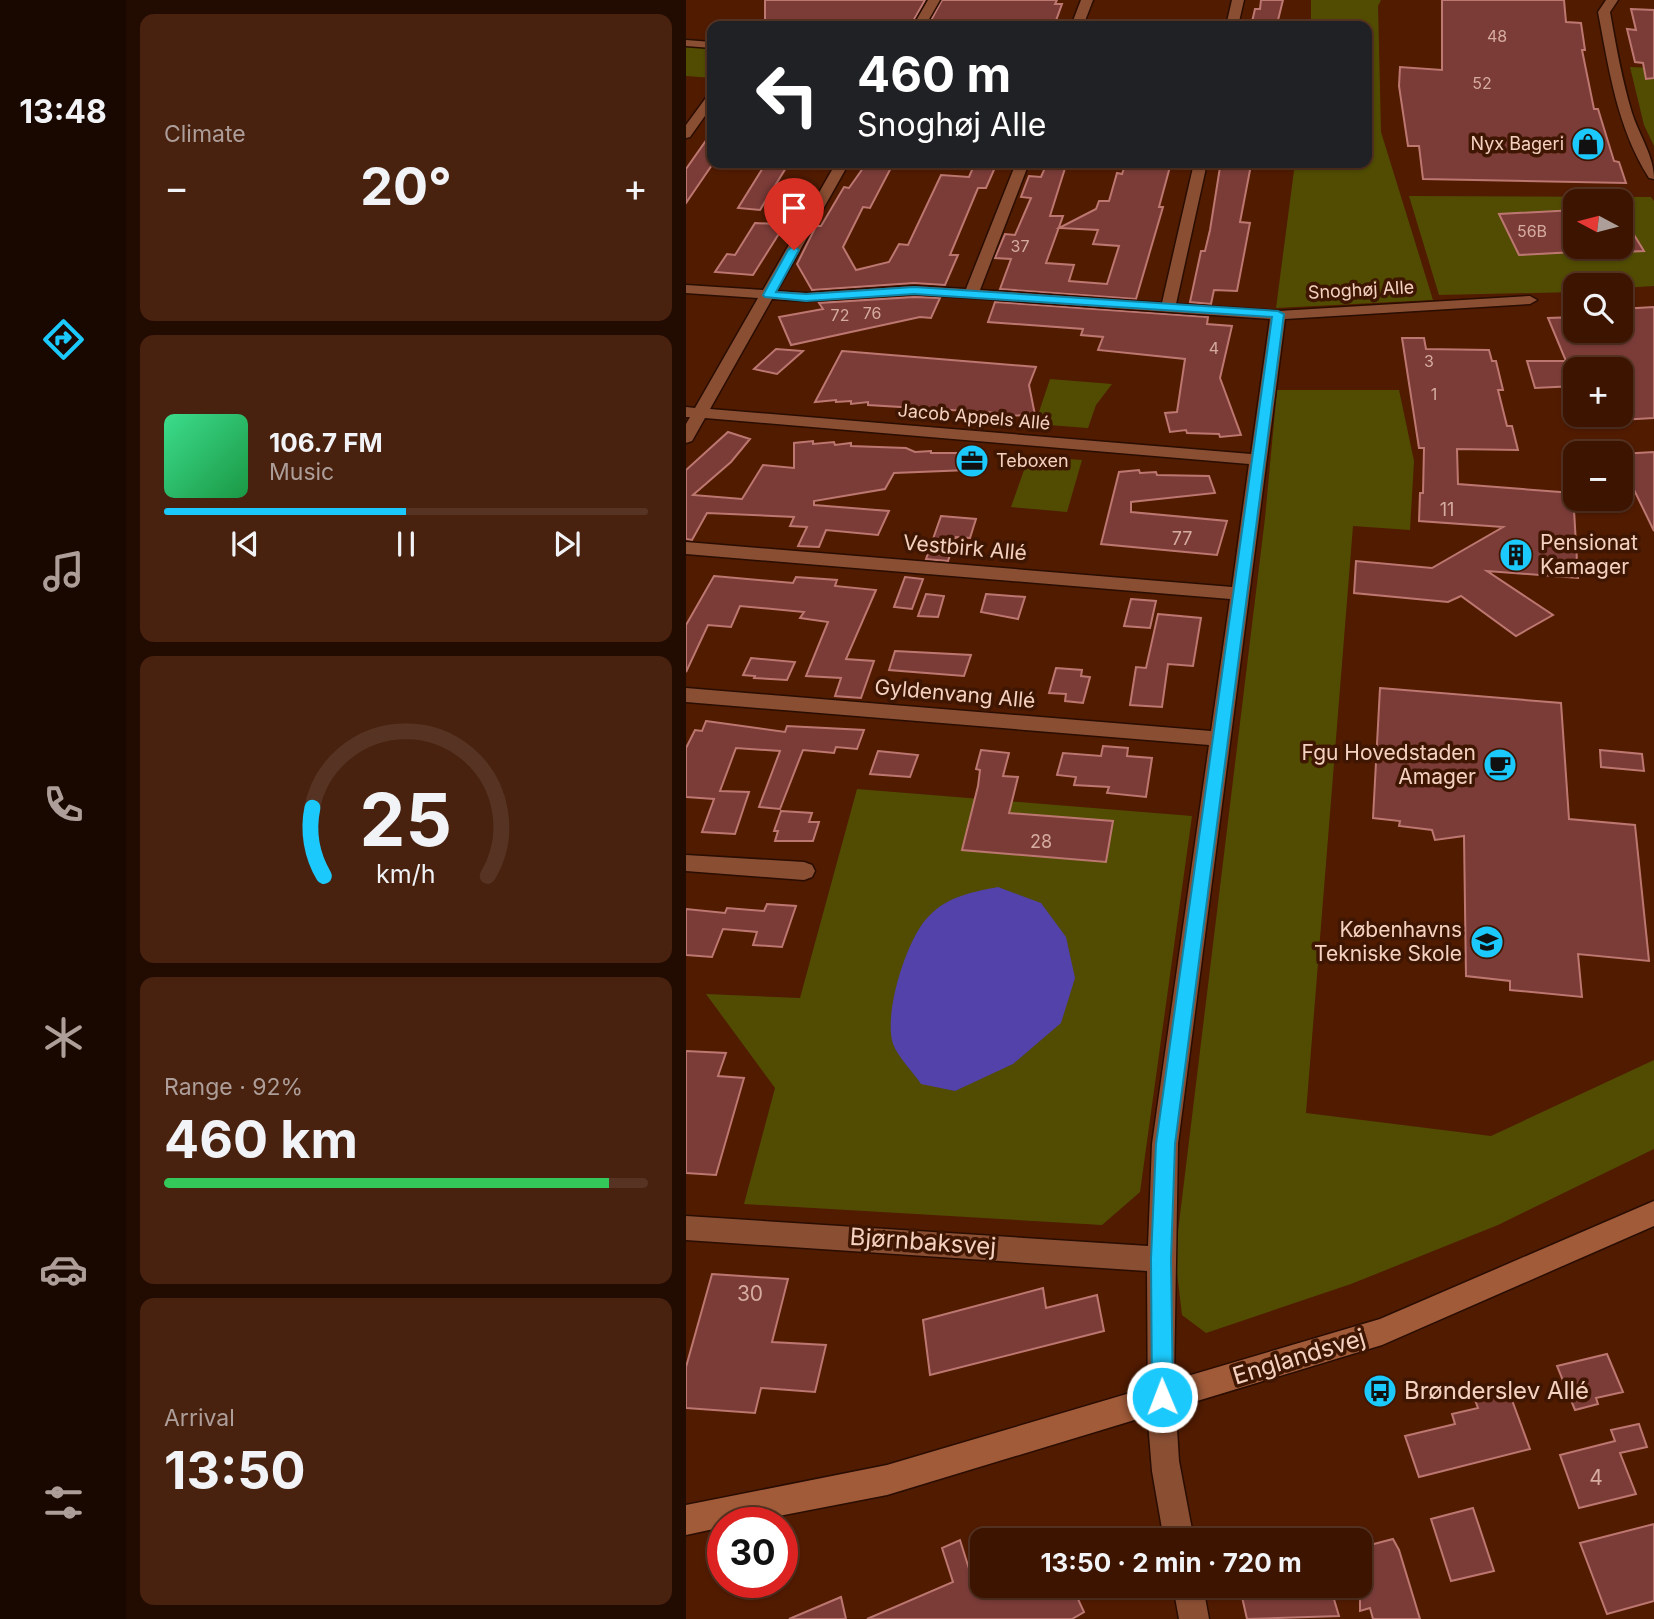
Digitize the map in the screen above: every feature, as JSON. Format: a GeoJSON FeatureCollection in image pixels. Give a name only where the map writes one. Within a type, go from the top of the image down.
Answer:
{"type":"FeatureCollection","features":[{"type":"Feature","properties":{"kind":"main road","name":"Englandsvej"},"geometry":{"type":"LineString","coordinates":[[686,1520],[887,1479],[1382,1332],[1654,1213]]}},
{"type":"Feature","properties":{"kind":"street"},"geometry":{"type":"LineString","coordinates":[[922,21],[934,0]]}},
{"type":"Feature","properties":{"kind":"street"},"geometry":{"type":"LineString","coordinates":[[1079,21],[1087,0]]}},
{"type":"Feature","properties":{"kind":"street"},"geometry":{"type":"LineString","coordinates":[[1233,21],[1238,0]]}},
{"type":"Feature","properties":{"kind":"street"},"geometry":{"type":"LineString","coordinates":[[1612,0],[1604,12],[1621,106],[1633,136],[1653,170]]}},
{"type":"Feature","properties":{"kind":"street"},"geometry":{"type":"LineString","coordinates":[[686,43],[707,45]]}},
{"type":"Feature","properties":{"kind":"street"},"geometry":{"type":"LineString","coordinates":[[686,134],[707,105]]}},
{"type":"Feature","properties":{"kind":"street"},"geometry":{"type":"LineString","coordinates":[[686,438],[693,412],[769,295],[839,168]]}},
{"type":"Feature","properties":{"kind":"street"},"geometry":{"type":"LineString","coordinates":[[972,293],[1021,168]]}},
{"type":"Feature","properties":{"kind":"street"},"geometry":{"type":"LineString","coordinates":[[1168,308],[1200,168]]}},
{"type":"Feature","properties":{"kind":"street","name":"Snoghøj Alle"},"geometry":{"type":"LineString","coordinates":[[686,289],[806,298],[914,290],[1278,314],[1530,300]]}},
{"type":"Feature","properties":{"kind":"street"},"geometry":{"type":"LineString","coordinates":[[1177,1528],[1165,1463],[1162,1397],[1161,1259],[1165,1144],[1278,314]]}},
{"type":"Feature","properties":{"kind":"street","name":"Jacob Appels Allé"},"geometry":{"type":"LineString","coordinates":[[693,412],[1259,460]]}},
{"type":"Feature","properties":{"kind":"street","name":"Vestbirk Allé"},"geometry":{"type":"LineString","coordinates":[[686,548],[1240,594]]}},
{"type":"Feature","properties":{"kind":"street","name":"Gyldenvang Allé"},"geometry":{"type":"LineString","coordinates":[[686,695],[1221,739]]}},
{"type":"Feature","properties":{"kind":"street"},"geometry":{"type":"LineString","coordinates":[[686,863],[804,871]]}},
{"type":"Feature","properties":{"kind":"street","name":"Bjørnbaksvej"},"geometry":{"type":"LineString","coordinates":[[686,1228],[1161,1259]]}},
{"type":"Feature","properties":{"kind":"street"},"geometry":{"type":"LineString","coordinates":[[1190,1598],[1194,1619]]}},
{"type":"Feature","properties":{"kind":"shaded area"},"geometry":{"type":"Polygon","coordinates":[[[1311,0],[1381,0],[1378,6],[1381,132],[1433,300],[1276,308],[1294,168],[1372,168],[1372,21],[1311,21],[1311,0]]]}},
{"type":"Feature","properties":{"kind":"shaded area"},"geometry":{"type":"Polygon","coordinates":[[[686,46],[707,48],[707,78],[686,76],[686,46]]]}},
{"type":"Feature","properties":{"kind":"shaded area"},"geometry":{"type":"Polygon","coordinates":[[[1630,67],[1654,68],[1654,146],[1644,125],[1630,67]]]}},
{"type":"Feature","properties":{"kind":"shaded area"},"geometry":{"type":"Polygon","coordinates":[[[1409,196],[1563,197],[1563,259],[1633,259],[1633,197],[1651,197],[1654,201],[1654,286],[1633,287],[1633,273],[1563,273],[1563,292],[1439,295],[1409,196]]]}},
{"type":"Feature","properties":{"kind":"shaded area"},"geometry":{"type":"Polygon","coordinates":[[[1050,379],[1112,384],[1096,405],[1088,428],[1035,424],[1050,379]]]}},
{"type":"Feature","properties":{"kind":"shaded area"},"geometry":{"type":"Polygon","coordinates":[[[1277,390],[1399,390],[1414,461],[1410,530],[1353,526],[1306,1113],[1491,1136],[1654,1060],[1654,1149],[1498,1225],[1351,1284],[1206,1333],[1182,1315],[1175,1256],[1265,518],[1277,390]]]}},
{"type":"Feature","properties":{"kind":"shaded area"},"geometry":{"type":"Polygon","coordinates":[[[1029,456],[1082,460],[1067,512],[1011,507],[1029,456]]]}},
{"type":"Feature","properties":{"kind":"shaded area"},"geometry":{"type":"Polygon","coordinates":[[[857,789],[1192,816],[1140,1192],[1102,1225],[744,1204],[775,1088],[706,994],[800,998],[857,789]]]}},
{"type":"Feature","properties":{"kind":"shaded area"},"geometry":{"type":"Polygon","coordinates":[[[998,887],[1041,903],[1066,937],[1075,978],[1061,1023],[1013,1064],[955,1091],[921,1084],[895,1049],[891,1031],[894,996],[905,958],[921,926],[936,909],[961,896],[998,887]]]}},
{"type":"Feature","properties":{"kind":"building"},"geometry":{"type":"Polygon","coordinates":[[[765,0],[925,0],[913,21],[765,21],[765,0]]]}},
{"type":"Feature","properties":{"kind":"building"},"geometry":{"type":"Polygon","coordinates":[[[942,0],[1057,0],[1055,4],[1062,4],[1056,21],[931,21],[942,0]]]}},
{"type":"Feature","properties":{"kind":"building"},"geometry":{"type":"Polygon","coordinates":[[[1261,0],[1283,0],[1278,21],[1252,21],[1255,9],[1260,9],[1261,0]]]}},
{"type":"Feature","properties":{"kind":"building"},"geometry":{"type":"Polygon","coordinates":[[[1442,0],[1564,0],[1566,22],[1581,23],[1585,50],[1582,50],[1594,109],[1598,109],[1614,161],[1619,162],[1626,183],[1423,179],[1419,146],[1408,146],[1399,86],[1400,67],[1442,70],[1442,0]]]}},
{"type":"Feature","properties":{"kind":"building"},"geometry":{"type":"Polygon","coordinates":[[[1631,9],[1654,10],[1654,78],[1646,79],[1643,63],[1635,62],[1627,29],[1636,30],[1631,9]]]}},
{"type":"Feature","properties":{"kind":"building"},"geometry":{"type":"Polygon","coordinates":[[[707,139],[707,168],[710,168],[686,203],[686,169],[707,139]]]}},
{"type":"Feature","properties":{"kind":"building"},"geometry":{"type":"Polygon","coordinates":[[[763,168],[786,168],[760,210],[738,208],[763,168]]]}},
{"type":"Feature","properties":{"kind":"building"},"geometry":{"type":"Polygon","coordinates":[[[863,168],[891,168],[870,208],[863,207],[843,247],[856,270],[889,262],[899,244],[908,245],[941,175],[969,177],[973,168],[995,168],[986,188],[978,188],[950,255],[958,255],[945,285],[914,283],[812,290],[797,264],[816,226],[821,226],[844,187],[849,188],[863,168]]]}},
{"type":"Feature","properties":{"kind":"building"},"geometry":{"type":"Polygon","coordinates":[[[1045,168],[1065,168],[1050,216],[1063,216],[1046,263],[1074,265],[1069,281],[1107,284],[1119,246],[1093,244],[1098,230],[1059,228],[1096,209],[1099,201],[1109,201],[1117,173],[1122,174],[1124,168],[1170,168],[1159,207],[1163,207],[1136,299],[1000,289],[1011,259],[995,258],[1005,234],[1015,235],[1031,198],[1021,197],[1029,176],[1041,177],[1045,168]]]}},
{"type":"Feature","properties":{"kind":"building"},"geometry":{"type":"Polygon","coordinates":[[[1220,168],[1250,168],[1240,222],[1250,223],[1237,291],[1214,290],[1211,304],[1190,302],[1201,251],[1205,251],[1220,168]]]}},
{"type":"Feature","properties":{"kind":"building"},"geometry":{"type":"Polygon","coordinates":[[[1563,211],[1563,253],[1519,255],[1499,214],[1563,211]]]}},
{"type":"Feature","properties":{"kind":"building"},"geometry":{"type":"Polygon","coordinates":[[[755,223],[797,225],[790,238],[780,232],[753,275],[715,272],[727,254],[735,255],[755,223]]]}},
{"type":"Feature","properties":{"kind":"building"},"geometry":{"type":"Polygon","coordinates":[[[1633,233],[1644,251],[1633,251],[1633,233]]]}},
{"type":"Feature","properties":{"kind":"building"},"geometry":{"type":"Polygon","coordinates":[[[940,298],[931,318],[920,317],[791,345],[779,317],[823,309],[819,303],[940,298]]]}},
{"type":"Feature","properties":{"kind":"building"},"geometry":{"type":"Polygon","coordinates":[[[995,302],[1208,317],[1207,324],[1232,326],[1220,378],[1241,435],[1220,437],[1219,434],[1187,433],[1186,430],[1170,432],[1165,413],[1177,412],[1185,359],[1098,350],[1103,337],[1081,335],[1083,329],[988,322],[995,302]]]}},
{"type":"Feature","properties":{"kind":"building"},"geometry":{"type":"Polygon","coordinates":[[[1654,307],[1654,418],[1633,419],[1633,357],[1564,357],[1548,318],[1563,317],[1563,343],[1633,343],[1633,308],[1654,307]]]}},
{"type":"Feature","properties":{"kind":"building"},"geometry":{"type":"Polygon","coordinates":[[[1402,338],[1424,338],[1426,349],[1489,350],[1492,361],[1496,361],[1503,390],[1498,390],[1507,426],[1512,426],[1518,450],[1457,449],[1458,484],[1563,492],[1563,511],[1574,511],[1578,578],[1487,571],[1553,615],[1516,636],[1461,596],[1448,602],[1354,593],[1356,561],[1432,568],[1503,527],[1419,521],[1424,448],[1419,448],[1402,338]]]}},
{"type":"Feature","properties":{"kind":"building"},"geometry":{"type":"Polygon","coordinates":[[[776,349],[803,351],[777,374],[754,369],[776,349]]]}},
{"type":"Feature","properties":{"kind":"building"},"geometry":{"type":"Polygon","coordinates":[[[842,351],[1036,367],[1029,385],[1035,415],[1000,416],[1000,413],[868,405],[868,402],[851,404],[851,401],[836,400],[815,402],[842,351]]]}},
{"type":"Feature","properties":{"kind":"building"},"geometry":{"type":"Polygon","coordinates":[[[1527,361],[1563,361],[1563,387],[1535,388],[1527,361]]]}},
{"type":"Feature","properties":{"kind":"building"},"geometry":{"type":"Polygon","coordinates":[[[728,432],[750,439],[731,462],[693,495],[742,499],[763,465],[794,468],[794,443],[813,441],[813,444],[834,442],[835,445],[851,443],[851,446],[906,448],[915,452],[967,453],[968,470],[894,473],[885,489],[814,501],[814,505],[889,511],[878,535],[826,530],[819,547],[798,546],[807,527],[790,526],[794,517],[707,513],[692,540],[686,539],[686,470],[728,432]]]}},
{"type":"Feature","properties":{"kind":"building"},"geometry":{"type":"Polygon","coordinates":[[[1654,452],[1654,531],[1633,488],[1633,453],[1654,452]]]}},
{"type":"Feature","properties":{"kind":"building"},"geometry":{"type":"Polygon","coordinates":[[[1139,470],[1140,473],[1156,472],[1157,475],[1209,476],[1215,493],[1131,502],[1131,512],[1227,521],[1217,555],[1101,544],[1119,472],[1139,470]]]}},
{"type":"Feature","properties":{"kind":"building"},"geometry":{"type":"Polygon","coordinates":[[[941,516],[976,519],[970,538],[956,537],[948,561],[926,559],[941,516]]]}},
{"type":"Feature","properties":{"kind":"building"},"geometry":{"type":"Polygon","coordinates":[[[714,576],[793,583],[796,577],[837,580],[835,586],[876,590],[846,659],[874,661],[861,698],[835,696],[841,678],[806,676],[828,622],[800,618],[804,612],[740,606],[731,627],[708,625],[686,672],[686,625],[714,576]]]}},
{"type":"Feature","properties":{"kind":"building"},"geometry":{"type":"Polygon","coordinates":[[[905,577],[923,579],[912,609],[894,607],[905,577]]]}},
{"type":"Feature","properties":{"kind":"building"},"geometry":{"type":"Polygon","coordinates":[[[926,594],[944,596],[938,617],[918,616],[926,594]]]}},
{"type":"Feature","properties":{"kind":"building"},"geometry":{"type":"Polygon","coordinates":[[[986,594],[1025,597],[1018,619],[981,612],[986,594]]]}},
{"type":"Feature","properties":{"kind":"building"},"geometry":{"type":"Polygon","coordinates":[[[1131,599],[1156,601],[1150,628],[1124,626],[1131,599]]]}},
{"type":"Feature","properties":{"kind":"building"},"geometry":{"type":"Polygon","coordinates":[[[1158,614],[1201,618],[1193,666],[1168,664],[1162,707],[1130,705],[1136,667],[1146,668],[1158,614]]]}},
{"type":"Feature","properties":{"kind":"building"},"geometry":{"type":"Polygon","coordinates":[[[895,651],[971,655],[964,676],[889,670],[895,651]]]}},
{"type":"Feature","properties":{"kind":"building"},"geometry":{"type":"Polygon","coordinates":[[[751,658],[795,662],[787,680],[754,678],[755,676],[743,675],[751,658]]]}},
{"type":"Feature","properties":{"kind":"building"},"geometry":{"type":"Polygon","coordinates":[[[1056,668],[1082,670],[1081,676],[1090,677],[1083,703],[1065,701],[1066,694],[1049,693],[1056,668]]]}},
{"type":"Feature","properties":{"kind":"building"},"geometry":{"type":"Polygon","coordinates":[[[1380,688],[1561,703],[1569,819],[1635,825],[1649,961],[1578,954],[1582,997],[1510,990],[1510,981],[1466,976],[1464,836],[1435,840],[1432,830],[1399,826],[1400,821],[1373,818],[1380,688]]]}},
{"type":"Feature","properties":{"kind":"building"},"geometry":{"type":"Polygon","coordinates":[[[706,721],[785,732],[787,726],[864,730],[857,749],[836,747],[834,753],[803,750],[780,809],[759,807],[780,751],[736,748],[720,791],[749,792],[735,834],[702,832],[714,799],[686,797],[686,748],[695,730],[702,731],[706,721]]]}},
{"type":"Feature","properties":{"kind":"building"},"geometry":{"type":"Polygon","coordinates":[[[1103,746],[1128,748],[1127,756],[1152,758],[1146,797],[1107,793],[1109,787],[1074,785],[1076,777],[1057,775],[1063,753],[1101,756],[1103,746]]]}},
{"type":"Feature","properties":{"kind":"building"},"geometry":{"type":"Polygon","coordinates":[[[981,750],[1009,753],[1003,776],[1018,777],[1009,813],[1113,821],[1106,862],[962,850],[978,786],[980,770],[976,769],[981,750]]]}},
{"type":"Feature","properties":{"kind":"building"},"geometry":{"type":"Polygon","coordinates":[[[1600,750],[1642,754],[1644,771],[1601,767],[1600,750]]]}},
{"type":"Feature","properties":{"kind":"building"},"geometry":{"type":"Polygon","coordinates":[[[878,751],[918,755],[910,777],[870,774],[878,751]]]}},
{"type":"Feature","properties":{"kind":"building"},"geometry":{"type":"Polygon","coordinates":[[[781,811],[812,813],[809,822],[819,822],[813,841],[775,841],[778,831],[774,831],[781,811]]]}},
{"type":"Feature","properties":{"kind":"building"},"geometry":{"type":"Polygon","coordinates":[[[767,904],[796,906],[782,947],[753,945],[757,932],[723,929],[712,957],[686,955],[686,909],[725,913],[727,908],[764,911],[767,904]]]}},
{"type":"Feature","properties":{"kind":"building"},"geometry":{"type":"Polygon","coordinates":[[[686,1051],[726,1053],[718,1076],[744,1078],[716,1175],[686,1173],[686,1051]]]}},
{"type":"Feature","properties":{"kind":"building"},"geometry":{"type":"Polygon","coordinates":[[[712,1274],[788,1279],[772,1342],[826,1345],[815,1392],[761,1388],[755,1413],[686,1408],[686,1367],[712,1274]]]}},
{"type":"Feature","properties":{"kind":"building"},"geometry":{"type":"Polygon","coordinates":[[[1043,1288],[1046,1308],[1097,1295],[1104,1331],[930,1375],[923,1320],[1043,1288]]]}},
{"type":"Feature","properties":{"kind":"building"},"geometry":{"type":"Polygon","coordinates":[[[1607,1354],[1623,1392],[1596,1398],[1598,1404],[1575,1410],[1557,1366],[1607,1354]]]}},
{"type":"Feature","properties":{"kind":"building"},"geometry":{"type":"Polygon","coordinates":[[[1509,1392],[1530,1449],[1419,1477],[1405,1436],[1455,1424],[1452,1414],[1478,1408],[1475,1400],[1509,1392]]]}},
{"type":"Feature","properties":{"kind":"building"},"geometry":{"type":"Polygon","coordinates":[[[1639,1424],[1647,1447],[1620,1453],[1636,1494],[1579,1508],[1560,1455],[1615,1441],[1611,1430],[1639,1424]]]}},
{"type":"Feature","properties":{"kind":"building"},"geometry":{"type":"Polygon","coordinates":[[[1473,1508],[1494,1571],[1451,1581],[1431,1519],[1473,1508]]]}},
{"type":"Feature","properties":{"kind":"building"},"geometry":{"type":"Polygon","coordinates":[[[1654,1524],[1654,1601],[1607,1614],[1580,1543],[1654,1524]]]}},
{"type":"Feature","properties":{"kind":"building"},"geometry":{"type":"Polygon","coordinates":[[[1393,1539],[1399,1550],[1420,1619],[1373,1619],[1370,1608],[1360,1611],[1360,1598],[1372,1598],[1372,1544],[1393,1539]]]}},
{"type":"Feature","properties":{"kind":"building"},"geometry":{"type":"Polygon","coordinates":[[[960,1540],[970,1572],[970,1598],[1078,1598],[1084,1612],[1072,1619],[867,1619],[953,1582],[942,1548],[960,1540]]]}},
{"type":"Feature","properties":{"kind":"building"},"geometry":{"type":"Polygon","coordinates":[[[841,1597],[846,1619],[789,1619],[841,1597]]]}},
{"type":"Feature","properties":{"kind":"building"},"geometry":{"type":"Polygon","coordinates":[[[1242,1598],[1334,1598],[1339,1616],[1247,1619],[1242,1598]]]}},
{"type":"Feature","properties":{"kind":"place","name":"Nyx Bageri"},"geometry":{"type":"Point","coordinates":[1588,144]}},
{"type":"Feature","properties":{"kind":"place","name":"Teboxen"},"geometry":{"type":"Point","coordinates":[972,461]}},
{"type":"Feature","properties":{"kind":"place","name":"Pensionat Kamager"},"geometry":{"type":"Point","coordinates":[1516,555]}},
{"type":"Feature","properties":{"kind":"place","name":"Fgu Hovedstaden Amager"},"geometry":{"type":"Point","coordinates":[1500,765]}},
{"type":"Feature","properties":{"kind":"place","name":"Københavns Tekniske Skole"},"geometry":{"type":"Point","coordinates":[1487,942]}},
{"type":"Feature","properties":{"kind":"place","name":"Brønderslev Allé"},"geometry":{"type":"Point","coordinates":[1380,1391]}},
{"type":"Feature","properties":{"kind":"route"},"geometry":{"type":"LineString","coordinates":[[794,250],[769,295],[806,298],[914,290],[1278,314],[1165,1144],[1161,1259],[1162,1397]]}}]}
